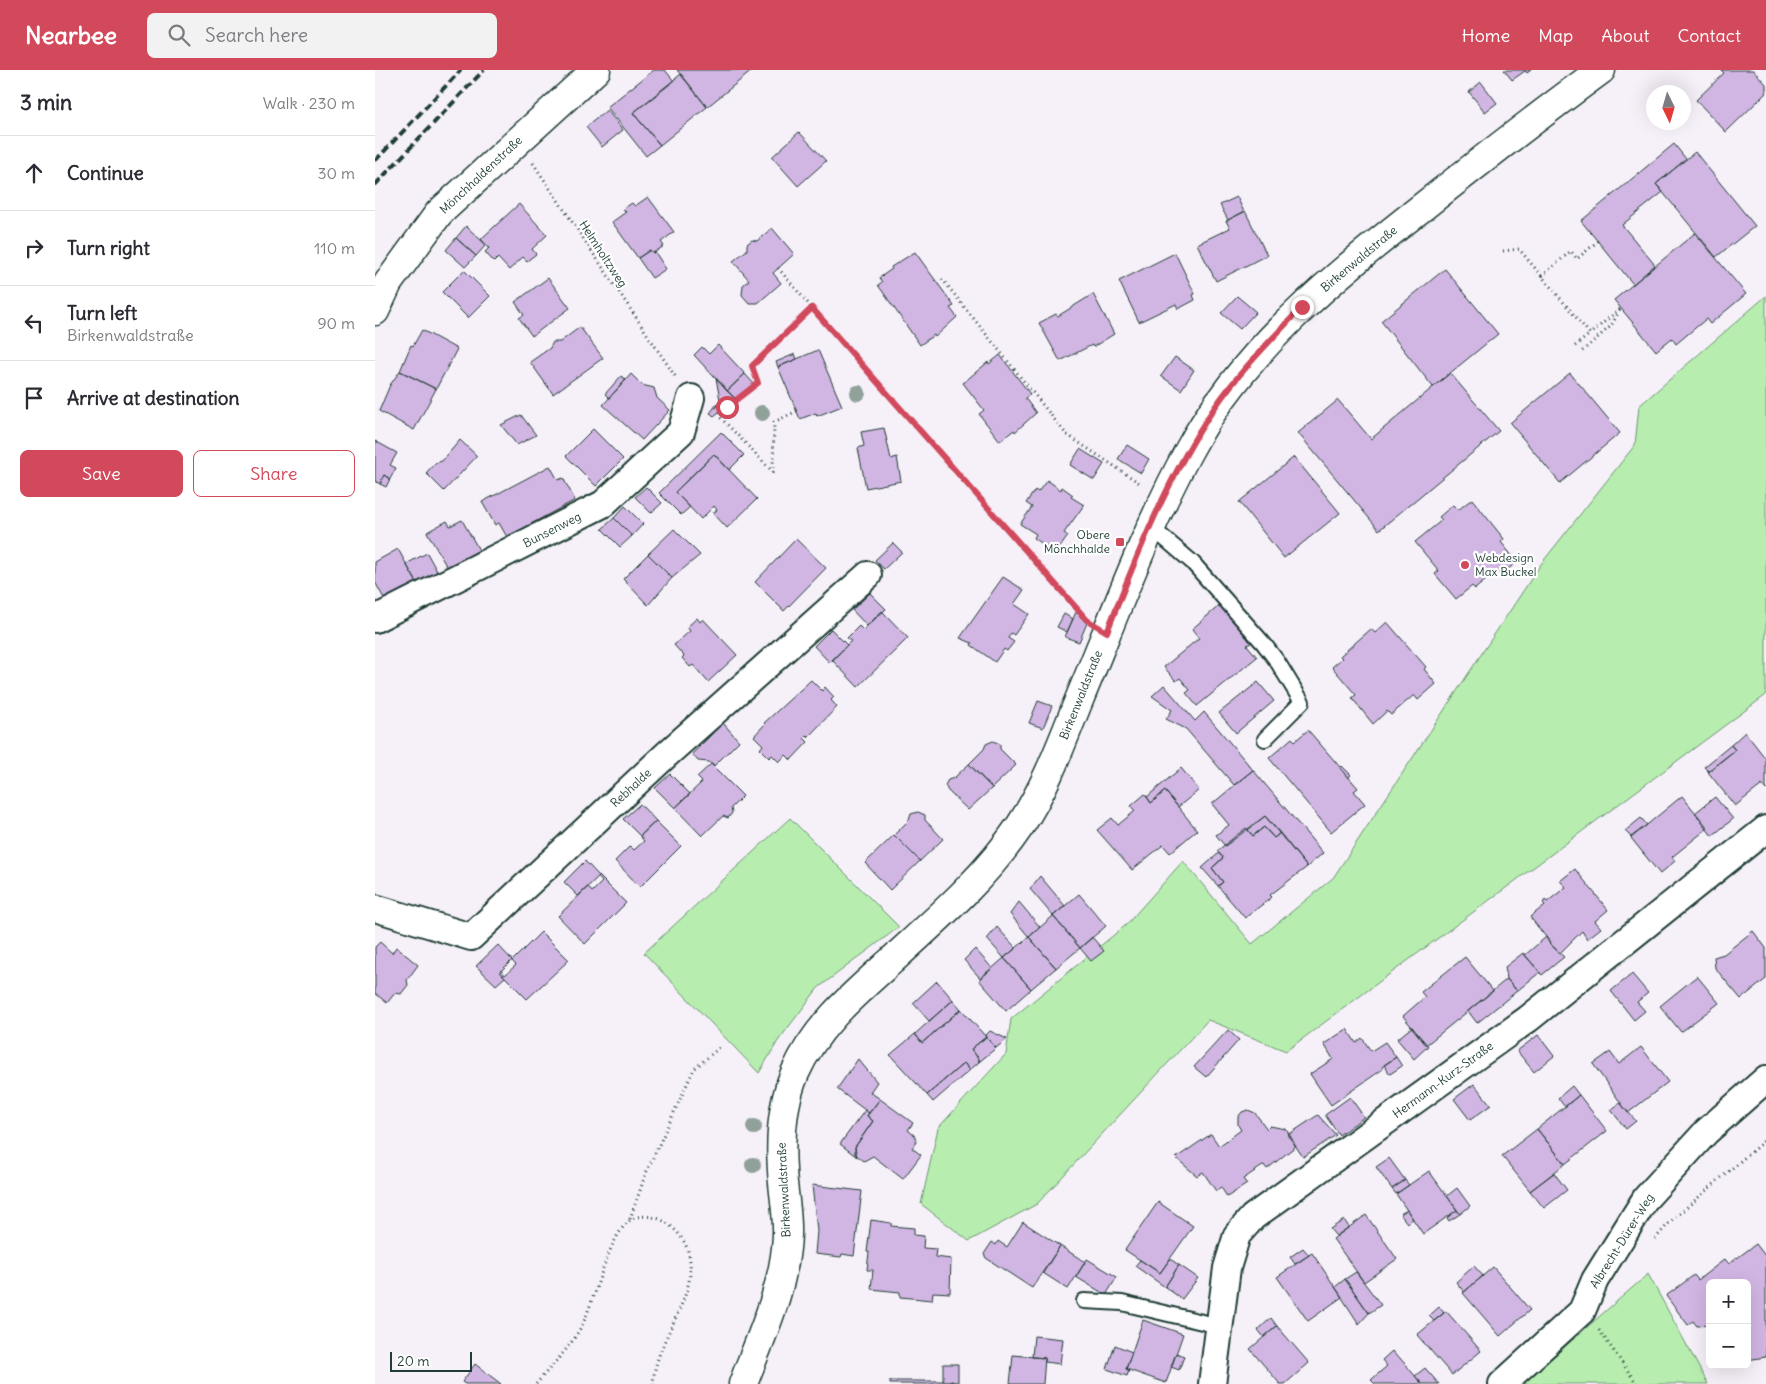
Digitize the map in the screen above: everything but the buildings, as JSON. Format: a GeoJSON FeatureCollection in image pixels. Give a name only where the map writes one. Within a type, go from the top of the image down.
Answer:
{"type":"FeatureCollection","features":[{"type":"Feature","properties":{"kind":"street","name":"Mönchhaldenstraße"},"geometry":{"type":"LineString","coordinates":[[375,311],[382,283],[439,213],[596,70]]}},
{"type":"Feature","properties":{"kind":"street","name":"Birkenwaldstraße"},"geometry":{"type":"LineString","coordinates":[[743,1384],[783,1271],[788,1233],[781,1139],[785,1101],[795,1073],[812,1042],[833,1013],[994,861],[1022,823],[1047,779],[1151,527],[1189,450],[1215,407],[1257,356],[1302,307],[1357,258],[1601,70]]}},
{"type":"Feature","properties":{"kind":"street","name":"Bunsenweg"},"geometry":{"type":"LineString","coordinates":[[375,619],[603,504],[681,432],[703,402]]}},
{"type":"Feature","properties":{"kind":"street","name":"Rebhalde"},"geometry":{"type":"LineString","coordinates":[[375,908],[471,937],[666,755],[868,575]]}},
{"type":"Feature","properties":{"kind":"street","name":"Hermann-Kurz-Straße"},"geometry":{"type":"LineString","coordinates":[[1212,1384],[1227,1268],[1237,1235],[1253,1217],[1528,1019],[1766,829]]}},
{"type":"Feature","properties":{"kind":"street","name":"Albrecht-Dürer-Weg"},"geometry":{"type":"LineString","coordinates":[[1502,1384],[1582,1311],[1595,1280],[1646,1198],[1706,1132],[1766,1079]]}},
{"type":"Feature","properties":{"kind":"lane"},"geometry":{"type":"LineString","coordinates":[[1151,527],[1192,562],[1264,644],[1277,661],[1302,702],[1265,739]]}},
{"type":"Feature","properties":{"kind":"lane"},"geometry":{"type":"LineString","coordinates":[[1084,1300],[1122,1303],[1219,1326]]}},
{"type":"Feature","properties":{"kind":"path","name":"Helmholtzweg"},"geometry":{"type":"LineString","coordinates":[[525,167],[532,162],[703,402]]}},
{"type":"Feature","properties":{"kind":"path"},"geometry":{"type":"LineString","coordinates":[[1541,276],[1571,251],[1577,258],[1598,241]]}},
{"type":"Feature","properties":{"kind":"path"},"geometry":{"type":"LineString","coordinates":[[1503,251],[1519,249],[1590,334]]}},
{"type":"Feature","properties":{"kind":"path"},"geometry":{"type":"LineString","coordinates":[[778,268],[1087,620],[1107,632]]}},
{"type":"Feature","properties":{"kind":"path"},"geometry":{"type":"LineString","coordinates":[[942,279],[1066,434],[1165,499]]}},
{"type":"Feature","properties":{"kind":"path"},"geometry":{"type":"LineString","coordinates":[[703,402],[727,407],[758,383],[752,366],[812,308]]}},
{"type":"Feature","properties":{"kind":"path"},"geometry":{"type":"LineString","coordinates":[[1575,346],[1621,308],[1611,326],[1580,352]]}},
{"type":"Feature","properties":{"kind":"path"},"geometry":{"type":"LineString","coordinates":[[720,411],[722,413],[719,416],[773,472],[774,422],[797,411]]}},
{"type":"Feature","properties":{"kind":"path"},"geometry":{"type":"LineString","coordinates":[[536,1384],[575,1339],[618,1233],[630,1220],[646,1173],[694,1069],[720,1047]]}},
{"type":"Feature","properties":{"kind":"path"},"geometry":{"type":"LineString","coordinates":[[1652,1242],[1670,1222],[1766,1139]]}},
{"type":"Feature","properties":{"kind":"path"},"geometry":{"type":"LineString","coordinates":[[630,1220],[646,1215],[665,1221],[677,1230],[687,1247],[691,1263],[685,1297],[657,1357],[653,1384]]}},
{"type":"Feature","properties":{"kind":"path"},"geometry":{"type":"LineString","coordinates":[[1595,1324],[1637,1384]]}},
{"type":"Feature","properties":{"kind":"green space"},"geometry":{"type":"Polygon","coordinates":[[[1766,296],[1766,695],[1286,1051],[1208,1020],[1037,1204],[969,1241],[921,1204],[938,1128],[1006,1054],[1011,1019],[1126,925],[1183,861],[1252,944],[1333,878],[1541,564],[1635,445],[1639,406],[1766,296]]]}},
{"type":"Feature","properties":{"kind":"green space"},"geometry":{"type":"Polygon","coordinates":[[[790,818],[899,927],[818,988],[778,1041],[759,1073],[644,953],[790,818]]]}},
{"type":"Feature","properties":{"kind":"green space"},"geometry":{"type":"Polygon","coordinates":[[[1648,1274],[1708,1384],[1522,1384],[1648,1274]]]}},
{"type":"Feature","properties":{"kind":"railway"},"geometry":{"type":"LineString","coordinates":[[375,161],[461,70]]}},
{"type":"Feature","properties":{"kind":"railway"},"geometry":{"type":"LineString","coordinates":[[375,185],[484,70]]}},
{"type":"Feature","properties":{"kind":"place","name":"Obere Mönchhalde"},"geometry":{"type":"Point","coordinates":[1120,542]}},
{"type":"Feature","properties":{"kind":"place","name":"Webdesign Max Buckel"},"geometry":{"type":"Point","coordinates":[1465,565]}},
{"type":"Feature","properties":{"kind":"route"},"geometry":{"type":"LineString","coordinates":[[727,407],[758,383],[752,366],[812,308],[1087,620],[1107,632],[1137,555],[1189,450],[1215,407],[1257,356],[1302,307]]}}]}
